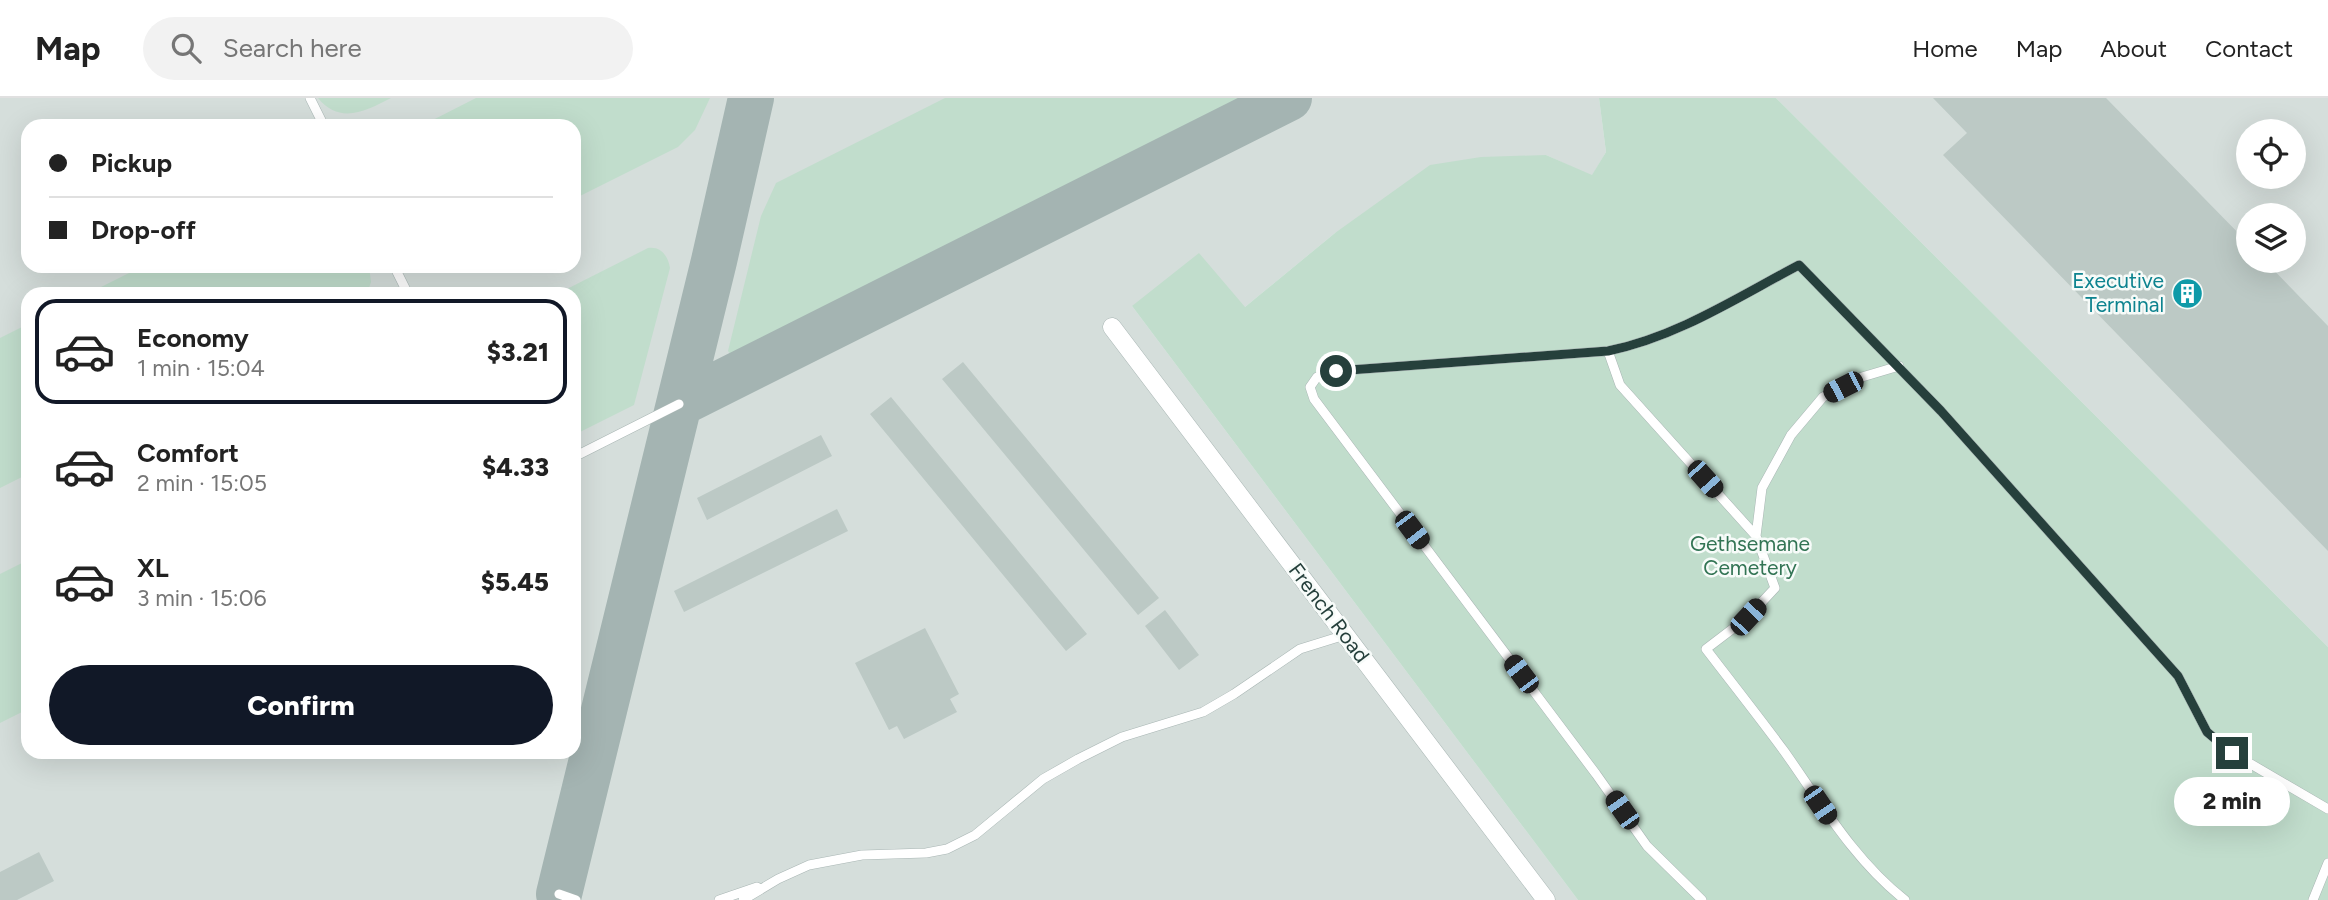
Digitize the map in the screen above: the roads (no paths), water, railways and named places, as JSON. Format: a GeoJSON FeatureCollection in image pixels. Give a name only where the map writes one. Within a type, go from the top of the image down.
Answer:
{"type":"FeatureCollection","features":[{"type":"Feature","properties":{"kind":"street","name":"French Road"},"geometry":{"type":"LineString","coordinates":[[1112,327],[1546,900]]}},
{"type":"Feature","properties":{"kind":"lane"},"geometry":{"type":"LineString","coordinates":[[310,98],[320,119]]}},
{"type":"Feature","properties":{"kind":"lane"},"geometry":{"type":"LineString","coordinates":[[1702,900],[1647,846],[1596,774],[1314,399],[1310,387],[1317,377],[1336,371],[1608,351],[1639,345],[1679,328],[1799,265],[1899,366],[2178,676],[2207,732],[2232,753],[2328,809]]}},
{"type":"Feature","properties":{"kind":"lane"},"geometry":{"type":"LineString","coordinates":[[1608,351],[1620,385],[1756,536],[1775,588],[1748,617],[1706,649],[1784,751],[1833,823],[1884,884],[1905,900]]}},
{"type":"Feature","properties":{"kind":"lane"},"geometry":{"type":"LineString","coordinates":[[1756,536],[1762,488],[1791,435],[1823,397],[1862,377],[1899,366]]}},
{"type":"Feature","properties":{"kind":"lane"},"geometry":{"type":"LineString","coordinates":[[581,453],[679,404]]}},
{"type":"Feature","properties":{"kind":"lane"},"geometry":{"type":"LineString","coordinates":[[719,900],[809,865],[841,858],[926,853],[947,849],[975,835],[1043,779],[1078,759],[1122,737],[1203,712],[1300,649],[1346,635]]}},
{"type":"Feature","properties":{"kind":"lane"},"geometry":{"type":"LineString","coordinates":[[2313,900],[2328,863]]}},
{"type":"Feature","properties":{"kind":"lane"},"geometry":{"type":"LineString","coordinates":[[743,900],[778,879]]}},
{"type":"Feature","properties":{"kind":"lane"},"geometry":{"type":"LineString","coordinates":[[559,894],[576,900]]}},
{"type":"Feature","properties":{"kind":"place","name":"Executive Terminal"},"geometry":{"type":"Point","coordinates":[2187,293]}},
{"type":"Feature","properties":{"kind":"park label","name":"Gethsemane Cemetery"},"geometry":{"type":"Point","coordinates":[1750,556]}}]}
